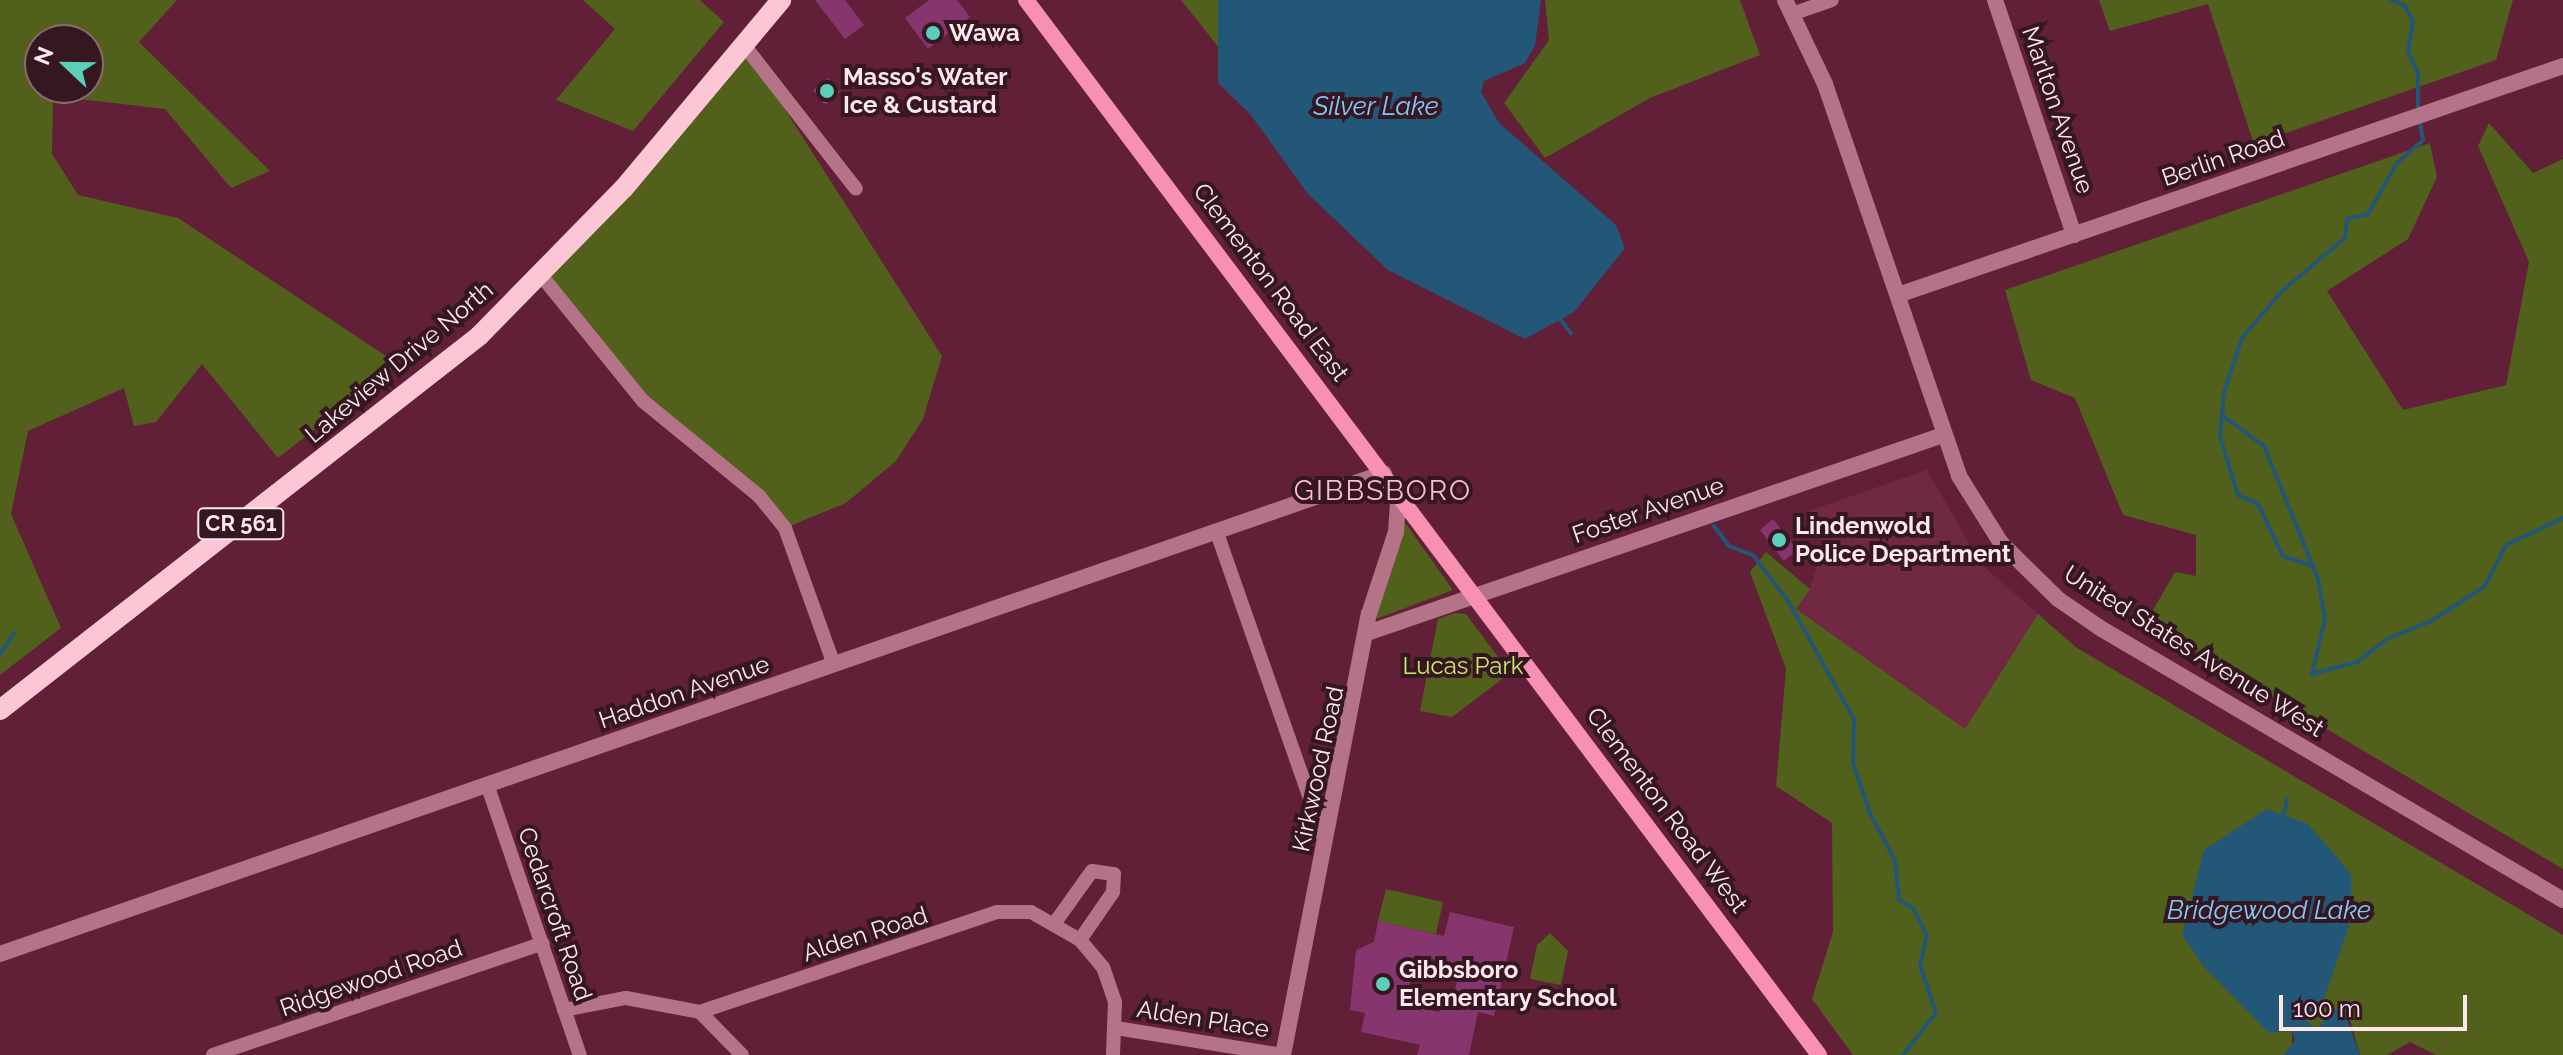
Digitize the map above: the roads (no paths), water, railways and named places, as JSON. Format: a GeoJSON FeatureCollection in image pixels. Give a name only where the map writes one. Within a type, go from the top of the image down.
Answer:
{"type":"FeatureCollection","features":[{"type":"Feature","properties":{"kind":"main road","name":"Lakeview Drive North"},"geometry":{"type":"LineString","coordinates":[[0,710],[479,336],[624,188],[781,0]]}},
{"type":"Feature","properties":{"kind":"main road","name":"Clementon Road East"},"geometry":{"type":"LineString","coordinates":[[1026,0],[1475,596]]}},
{"type":"Feature","properties":{"kind":"main road","name":"Clementon Road West"},"geometry":{"type":"LineString","coordinates":[[1475,596],[1819,1055]]}},
{"type":"Feature","properties":{"kind":"street"},"geometry":{"type":"LineString","coordinates":[[1789,7],[1832,0]]}},
{"type":"Feature","properties":{"kind":"street","name":"Marlton Avenue"},"geometry":{"type":"LineString","coordinates":[[1995,0],[2074,235]]}},
{"type":"Feature","properties":{"kind":"street","name":"United States Avenue West"},"geometry":{"type":"LineString","coordinates":[[1789,7],[1825,84],[1943,435],[1983,520],[2058,599],[2563,900]]}},
{"type":"Feature","properties":{"kind":"street"},"geometry":{"type":"LineString","coordinates":[[744,45],[856,189]]}},
{"type":"Feature","properties":{"kind":"street","name":"Berlin Road"},"geometry":{"type":"LineString","coordinates":[[1898,295],[2563,66]]}},
{"type":"Feature","properties":{"kind":"street"},"geometry":{"type":"LineString","coordinates":[[540,274],[643,401],[759,496],[785,528],[834,665]]}},
{"type":"Feature","properties":{"kind":"street","name":"Foster Avenue"},"geometry":{"type":"LineString","coordinates":[[1370,632],[1943,435]]}},
{"type":"Feature","properties":{"kind":"street","name":"Haddon Avenue"},"geometry":{"type":"LineString","coordinates":[[0,954],[488,787],[1384,473]]}},
{"type":"Feature","properties":{"kind":"street","name":"Kirkwood Road"},"geometry":{"type":"LineString","coordinates":[[1283,1055],[1399,493]]}},
{"type":"Feature","properties":{"kind":"street"},"geometry":{"type":"LineString","coordinates":[[1217,533],[1326,846]]}},
{"type":"Feature","properties":{"kind":"street","name":"Cedarcroft Road"},"geometry":{"type":"LineString","coordinates":[[488,787],[580,1055]]}},
{"type":"Feature","properties":{"kind":"street"},"geometry":{"type":"LineString","coordinates":[[1054,924],[1092,871],[1114,874],[1113,892],[1080,940]]}},
{"type":"Feature","properties":{"kind":"street","name":"Alden Road"},"geometry":{"type":"LineString","coordinates":[[564,1010],[626,998],[700,1012],[997,912],[1031,912],[1080,940],[1110,984],[1116,1028],[1113,1055]]}},
{"type":"Feature","properties":{"kind":"street","name":"Ridgewood Road"},"geometry":{"type":"LineString","coordinates":[[213,1055],[543,943]]}},
{"type":"Feature","properties":{"kind":"street"},"geometry":{"type":"LineString","coordinates":[[700,1012],[742,1055]]}},
{"type":"Feature","properties":{"kind":"street","name":"Alden Place"},"geometry":{"type":"LineString","coordinates":[[1116,1028],[1283,1055]]}},
{"type":"Feature","properties":{"kind":"water","name":"Silver Lake"},"geometry":{"type":"Polygon","coordinates":[[[1218,0],[1541,0],[1535,46],[1525,63],[1484,81],[1481,92],[1499,123],[1616,225],[1625,248],[1574,312],[1525,339],[1388,270],[1308,194],[1250,114],[1218,83],[1218,0]]]}},
{"type":"Feature","properties":{"kind":"water","name":"Bridgewood Lake"},"geometry":{"type":"Polygon","coordinates":[[[2267,809],[2308,824],[2351,874],[2352,917],[2325,996],[2305,1019],[2316,1030],[2334,1009],[2344,1011],[2360,1055],[2284,1055],[2295,1040],[2292,1031],[2269,1033],[2204,967],[2182,935],[2204,850],[2267,809]]]}},
{"type":"Feature","properties":{"kind":"waterway"},"geometry":{"type":"LineString","coordinates":[[2391,0],[2405,6],[2413,21],[2408,52],[2418,73],[2418,110]]}},
{"type":"Feature","properties":{"kind":"waterway"},"geometry":{"type":"LineString","coordinates":[[2313,566],[2283,556],[2258,504],[2238,495],[2220,437],[2224,392],[2242,338],[2282,291],[2345,238],[2347,219],[2368,214],[2397,163],[2423,140],[2419,118]]}},
{"type":"Feature","properties":{"kind":"waterway"},"geometry":{"type":"LineString","coordinates":[[1560,319],[1571,333]]}},
{"type":"Feature","properties":{"kind":"waterway"},"geometry":{"type":"LineString","coordinates":[[2223,416],[2264,446],[2318,579],[2325,619],[2312,674],[2357,662],[2387,639],[2431,621],[2485,586],[2506,545],[2563,518]]}},
{"type":"Feature","properties":{"kind":"waterway"},"geometry":{"type":"LineString","coordinates":[[1714,526],[1729,546],[1753,555],[1788,601],[1854,719],[1853,763],[1870,813],[1895,861],[1899,900],[1913,908],[1927,935],[1920,965],[1936,1013],[1903,1055]]}},
{"type":"Feature","properties":{"kind":"waterway"},"geometry":{"type":"LineString","coordinates":[[0,654],[14,633]]}},
{"type":"Feature","properties":{"kind":"waterway"},"geometry":{"type":"LineString","coordinates":[[2284,815],[2287,798]]}},
{"type":"Feature","properties":{"kind":"place","name":"Wawa"},"geometry":{"type":"Point","coordinates":[933,33]}},
{"type":"Feature","properties":{"kind":"place","name":"Masso's Water Ice & Custard"},"geometry":{"type":"Point","coordinates":[827,91]}},
{"type":"Feature","properties":{"kind":"place","name":"Lindenwold Police Department"},"geometry":{"type":"Point","coordinates":[1779,540]}},
{"type":"Feature","properties":{"kind":"place","name":"Gibbsboro Elementary School"},"geometry":{"type":"Point","coordinates":[1383,984]}},
{"type":"Feature","properties":{"kind":"district","name":"GIBBSBORO"},"geometry":{"type":"Point","coordinates":[1383,491]}},
{"type":"Feature","properties":{"kind":"park label","name":"Lucas Park"},"geometry":{"type":"Point","coordinates":[1463,666]}}]}
